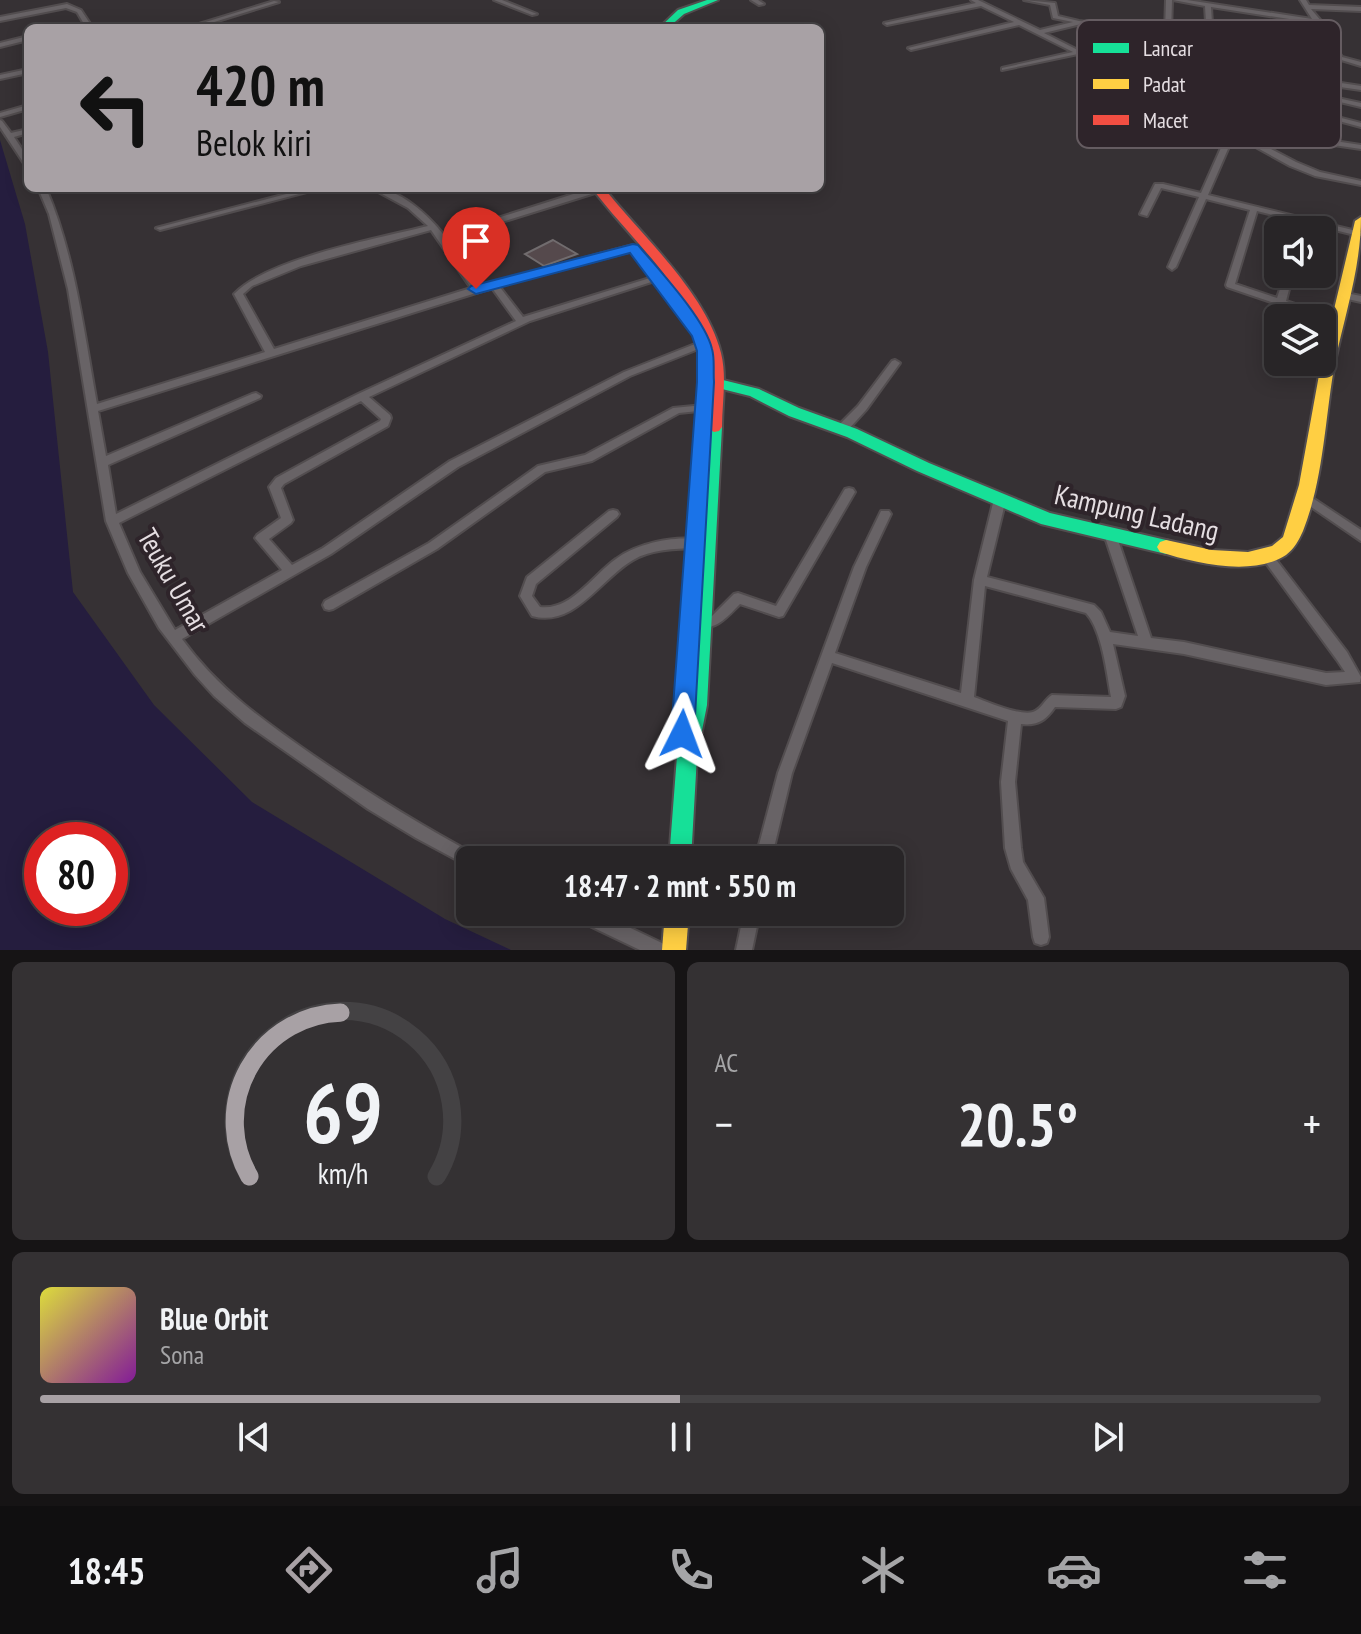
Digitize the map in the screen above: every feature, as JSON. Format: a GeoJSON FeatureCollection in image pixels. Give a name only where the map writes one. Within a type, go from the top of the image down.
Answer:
{"type":"FeatureCollection","features":[{"type":"Feature","properties":{"kind":"main road"},"geometry":{"type":"LineString","coordinates":[[661,24],[673,13],[705,0]]}},
{"type":"Feature","properties":{"kind":"main road"},"geometry":{"type":"LineString","coordinates":[[668,24],[681,12],[714,0]]}},
{"type":"Feature","properties":{"kind":"main road"},"geometry":{"type":"LineString","coordinates":[[595,192],[633,248],[661,277],[703,344],[706,357],[683,709],[683,747],[687,756]]}},
{"type":"Feature","properties":{"kind":"main road"},"geometry":{"type":"LineString","coordinates":[[595,192],[711,339],[715,383],[702,624],[695,719],[687,756],[681,846]]}},
{"type":"Feature","properties":{"kind":"main road"},"geometry":{"type":"LineString","coordinates":[[1267,556],[1289,543],[1299,517],[1339,322],[1353,298],[1360,228]]}},
{"type":"Feature","properties":{"kind":"main road","name":"Kampung Ladang"},"geometry":{"type":"LineString","coordinates":[[715,383],[754,392],[794,412],[842,429],[1047,519],[1204,556],[1236,559],[1267,556]]}},
{"type":"Feature","properties":{"kind":"main road"},"geometry":{"type":"LineString","coordinates":[[674,947],[676,926]]}},
{"type":"Feature","properties":{"kind":"street"},"geometry":{"type":"LineString","coordinates":[[497,0],[534,14]]}},
{"type":"Feature","properties":{"kind":"street"},"geometry":{"type":"LineString","coordinates":[[1027,0],[1053,4],[1056,17],[1077,21]]}},
{"type":"Feature","properties":{"kind":"street"},"geometry":{"type":"LineString","coordinates":[[1168,20],[1169,0]]}},
{"type":"Feature","properties":{"kind":"street"},"geometry":{"type":"LineString","coordinates":[[1176,0],[1306,20]]}},
{"type":"Feature","properties":{"kind":"street"},"geometry":{"type":"LineString","coordinates":[[1303,0],[1318,20]]}},
{"type":"Feature","properties":{"kind":"street"},"geometry":{"type":"LineString","coordinates":[[202,24],[276,2]]}},
{"type":"Feature","properties":{"kind":"street"},"geometry":{"type":"LineString","coordinates":[[887,23],[977,2],[1077,51]]}},
{"type":"Feature","properties":{"kind":"street"},"geometry":{"type":"LineString","coordinates":[[1208,5],[1209,20]]}},
{"type":"Feature","properties":{"kind":"street"},"geometry":{"type":"LineString","coordinates":[[0,19],[67,6],[85,16],[88,24]]}},
{"type":"Feature","properties":{"kind":"street"},"geometry":{"type":"LineString","coordinates":[[1308,7],[1361,9]]}},
{"type":"Feature","properties":{"kind":"street"},"geometry":{"type":"LineString","coordinates":[[911,48],[1020,23]]}},
{"type":"Feature","properties":{"kind":"street"},"geometry":{"type":"LineString","coordinates":[[1040,32],[1077,23]]}},
{"type":"Feature","properties":{"kind":"street"},"geometry":{"type":"LineString","coordinates":[[0,45],[24,39]]}},
{"type":"Feature","properties":{"kind":"street"},"geometry":{"type":"LineString","coordinates":[[1004,69],[1077,52]]}},
{"type":"Feature","properties":{"kind":"street"},"geometry":{"type":"LineString","coordinates":[[1341,59],[1361,64]]}},
{"type":"Feature","properties":{"kind":"street"},"geometry":{"type":"LineString","coordinates":[[0,77],[24,72]]}},
{"type":"Feature","properties":{"kind":"street"},"geometry":{"type":"LineString","coordinates":[[1341,85],[1361,88]]}},
{"type":"Feature","properties":{"kind":"street"},"geometry":{"type":"LineString","coordinates":[[1342,101],[1361,105]]}},
{"type":"Feature","properties":{"kind":"street"},"geometry":{"type":"LineString","coordinates":[[0,115],[24,108]]}},
{"type":"Feature","properties":{"kind":"street"},"geometry":{"type":"LineString","coordinates":[[1341,121],[1361,127]]}},
{"type":"Feature","properties":{"kind":"street"},"geometry":{"type":"LineString","coordinates":[[0,122],[24,157]]}},
{"type":"Feature","properties":{"kind":"street"},"geometry":{"type":"LineString","coordinates":[[1341,124],[1361,127]]}},
{"type":"Feature","properties":{"kind":"street"},"geometry":{"type":"LineString","coordinates":[[10,136],[24,132]]}},
{"type":"Feature","properties":{"kind":"street"},"geometry":{"type":"LineString","coordinates":[[1341,144],[1361,147]]}},
{"type":"Feature","properties":{"kind":"street"},"geometry":{"type":"LineString","coordinates":[[1172,267],[1227,148]]}},
{"type":"Feature","properties":{"kind":"street"},"geometry":{"type":"LineString","coordinates":[[1264,148],[1308,171],[1361,183]]}},
{"type":"Feature","properties":{"kind":"street"},"geometry":{"type":"LineString","coordinates":[[1144,214],[1158,186],[1276,216]]}},
{"type":"Feature","properties":{"kind":"street","name":"Teuku Umar"},"geometry":{"type":"LineString","coordinates":[[44,192],[53,214],[72,289],[112,521],[124,554],[174,637],[198,668],[239,711],[350,789],[456,851]]}},
{"type":"Feature","properties":{"kind":"street"},"geometry":{"type":"LineString","coordinates":[[160,228],[302,192]]}},
{"type":"Feature","properties":{"kind":"street"},"geometry":{"type":"LineString","coordinates":[[383,192],[416,209],[435,227],[476,289]]}},
{"type":"Feature","properties":{"kind":"street"},"geometry":{"type":"LineString","coordinates":[[442,238],[584,192]]}},
{"type":"Feature","properties":{"kind":"street"},"geometry":{"type":"LineString","coordinates":[[1254,208],[1229,284],[1339,322]]}},
{"type":"Feature","properties":{"kind":"street"},"geometry":{"type":"LineString","coordinates":[[272,355],[238,294],[243,287],[304,263],[435,227]]}},
{"type":"Feature","properties":{"kind":"street"},"geometry":{"type":"LineString","coordinates":[[1336,227],[1360,228]]}},
{"type":"Feature","properties":{"kind":"street"},"geometry":{"type":"LineString","coordinates":[[94,409],[476,289],[633,248]]}},
{"type":"Feature","properties":{"kind":"street"},"geometry":{"type":"LineString","coordinates":[[112,521],[362,396],[522,322],[661,277]]}},
{"type":"Feature","properties":{"kind":"street"},"geometry":{"type":"LineString","coordinates":[[494,285],[522,322]]}},
{"type":"Feature","properties":{"kind":"street"},"geometry":{"type":"LineString","coordinates":[[1281,301],[1285,288]]}},
{"type":"Feature","properties":{"kind":"street"},"geometry":{"type":"LineString","coordinates":[[174,637],[327,551],[454,464],[627,374],[703,344]]}},
{"type":"Feature","properties":{"kind":"street"},"geometry":{"type":"LineString","coordinates":[[842,429],[862,408],[895,363]]}},
{"type":"Feature","properties":{"kind":"street"},"geometry":{"type":"LineString","coordinates":[[101,463],[256,396]]}},
{"type":"Feature","properties":{"kind":"street"},"geometry":{"type":"LineString","coordinates":[[290,571],[261,538],[287,520],[275,487],[280,481],[384,423],[386,418],[362,396]]}},
{"type":"Feature","properties":{"kind":"street"},"geometry":{"type":"LineString","coordinates":[[329,605],[433,546],[542,469],[588,458],[677,410],[704,408]]}},
{"type":"Feature","properties":{"kind":"street"},"geometry":{"type":"LineString","coordinates":[[702,624],[716,620],[738,598],[779,612],[849,492]]}},
{"type":"Feature","properties":{"kind":"street"},"geometry":{"type":"LineString","coordinates":[[1302,495],[1361,536]]}},
{"type":"Feature","properties":{"kind":"street"},"geometry":{"type":"LineString","coordinates":[[967,701],[980,580],[1000,499]]}},
{"type":"Feature","properties":{"kind":"street"},"geometry":{"type":"LineString","coordinates":[[613,514],[531,581],[526,596],[536,612],[549,615],[566,608],[607,570],[629,556],[648,548],[695,543]]}},
{"type":"Feature","properties":{"kind":"street"},"geometry":{"type":"LineString","coordinates":[[767,846],[785,773],[860,567],[885,514]]}},
{"type":"Feature","properties":{"kind":"street"},"geometry":{"type":"LineString","coordinates":[[1110,534],[1146,641]]}},
{"type":"Feature","properties":{"kind":"street"},"geometry":{"type":"LineString","coordinates":[[1105,637],[1146,641],[1326,679],[1355,678],[1267,556]]}},
{"type":"Feature","properties":{"kind":"street"},"geometry":{"type":"LineString","coordinates":[[828,656],[1015,717],[1044,716],[1052,701],[1059,700],[1116,703],[1118,696],[1105,637],[1097,616],[1090,609],[980,580]]}},
{"type":"Feature","properties":{"kind":"street"},"geometry":{"type":"LineString","coordinates":[[1015,717],[1008,782],[1013,848],[1016,864],[1036,898],[1041,937]]}},
{"type":"Feature","properties":{"kind":"street"},"geometry":{"type":"LineString","coordinates":[[608,926],[658,950]]}},
{"type":"Feature","properties":{"kind":"street"},"geometry":{"type":"LineString","coordinates":[[744,950],[749,926]]}},
{"type":"Feature","properties":{"kind":"shaded area"},"geometry":{"type":"Polygon","coordinates":[[[0,140],[25,224],[48,352],[73,592],[154,705],[252,802],[456,926],[511,950],[0,950],[0,140]]]}},
{"type":"Feature","properties":{"kind":"building"},"geometry":{"type":"Polygon","coordinates":[[[553,240],[577,254],[544,266],[525,254],[553,240]]]}},
{"type":"Feature","properties":{"kind":"traffic: fast"},"geometry":{"type":"LineString","coordinates":[[668,24],[681,12],[714,0]]}},
{"type":"Feature","properties":{"kind":"traffic: fast"},"geometry":{"type":"LineString","coordinates":[[715,383],[754,392],[794,412],[852,433],[923,467],[1047,519],[1166,547]]}},
{"type":"Feature","properties":{"kind":"traffic: fast"},"geometry":{"type":"LineString","coordinates":[[681,846],[687,756],[697,705],[714,427]]}},
{"type":"Feature","properties":{"kind":"traffic: slow"},"geometry":{"type":"LineString","coordinates":[[1166,547],[1248,559],[1278,551],[1289,542],[1307,485],[1328,364],[1361,221]]}},
{"type":"Feature","properties":{"kind":"traffic: slow"},"geometry":{"type":"LineString","coordinates":[[674,950],[676,926]]}},
{"type":"Feature","properties":{"kind":"traffic: jam"},"geometry":{"type":"LineString","coordinates":[[601,192],[681,290],[707,334],[715,363],[714,427]]}},
{"type":"Feature","properties":{"kind":"route"},"geometry":{"type":"LineString","coordinates":[[476,289],[633,248],[668,290],[699,336],[706,357],[705,382],[682,734]]}}]}
